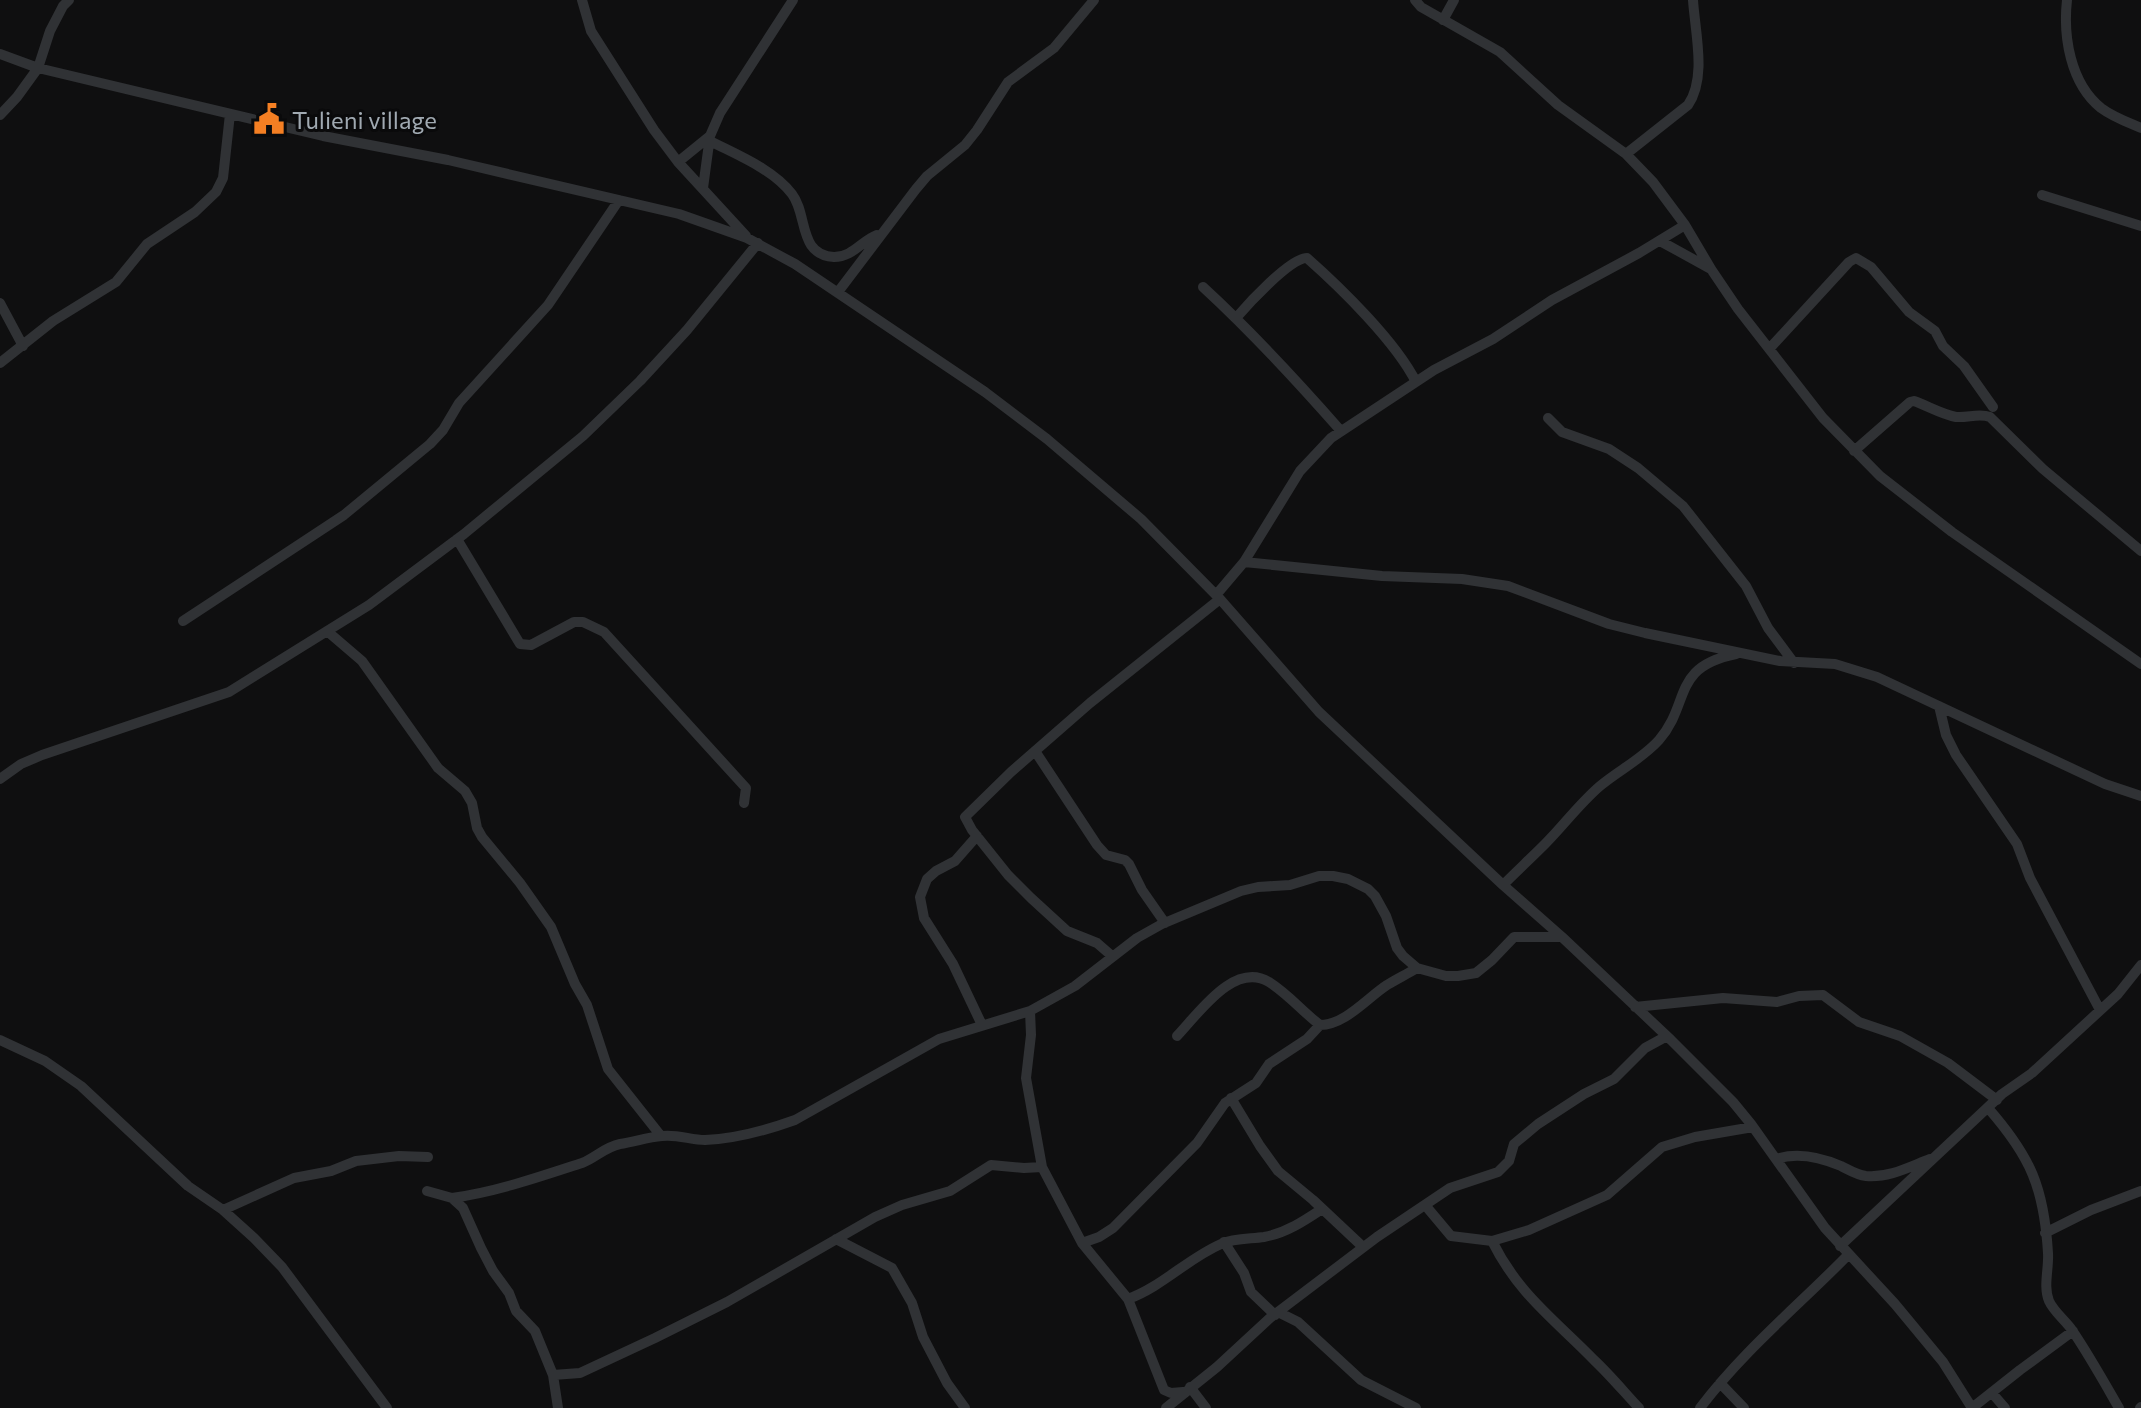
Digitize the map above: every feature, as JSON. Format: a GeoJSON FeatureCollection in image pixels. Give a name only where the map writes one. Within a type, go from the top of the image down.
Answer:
{"type":"FeatureCollection","features":[{"type":"Feature","properties":{"kind":"street"},"geometry":{"type":"LineString","coordinates":[[0,115],[38,68],[50,31],[69,0]]}},
{"type":"Feature","properties":{"kind":"street"},"geometry":{"type":"LineString","coordinates":[[582,0],[590,31],[647,120],[678,162],[753,240]]}},
{"type":"Feature","properties":{"kind":"street"},"geometry":{"type":"LineString","coordinates":[[703,188],[710,139],[720,113],[793,0]]}},
{"type":"Feature","properties":{"kind":"street"},"geometry":{"type":"LineString","coordinates":[[838,292],[927,176],[965,145],[1008,82],[1054,48],[1094,0]]}},
{"type":"Feature","properties":{"kind":"street"},"geometry":{"type":"LineString","coordinates":[[1415,0],[1421,8],[1500,52],[1558,105],[1626,154],[1653,182],[1685,225],[1710,269],[1738,309],[1823,418],[1880,476],[1934,519],[2141,664]]}},
{"type":"Feature","properties":{"kind":"street"},"geometry":{"type":"LineString","coordinates":[[1443,20],[1454,0]]}},
{"type":"Feature","properties":{"kind":"street"},"geometry":{"type":"LineString","coordinates":[[1626,154],[1692,99],[1699,72],[1693,0]]}},
{"type":"Feature","properties":{"kind":"street"},"geometry":{"type":"LineString","coordinates":[[2067,0],[2066,35],[2081,82],[2098,105],[2141,128]]}},
{"type":"Feature","properties":{"kind":"street"},"geometry":{"type":"LineString","coordinates":[[0,54],[38,68],[230,114],[345,141],[447,160],[679,214],[753,240],[838,292],[985,392],[1047,439],[1141,519],[1218,597],[1315,708],[1667,1036],[1733,1102],[1844,1251],[1895,1304],[1943,1362],[1972,1408],[2073,1331]]}},
{"type":"Feature","properties":{"kind":"street"},"geometry":{"type":"LineString","coordinates":[[0,363],[54,321],[116,282],[147,244],[195,212],[216,192],[223,178],[230,114]]}},
{"type":"Feature","properties":{"kind":"street"},"geometry":{"type":"LineString","coordinates":[[678,162],[710,139]]}},
{"type":"Feature","properties":{"kind":"street"},"geometry":{"type":"LineString","coordinates":[[710,139],[782,183],[798,206],[807,242],[823,254],[831,257],[850,254],[880,234]]}},
{"type":"Feature","properties":{"kind":"street"},"geometry":{"type":"LineString","coordinates":[[2042,195],[2141,226]]}},
{"type":"Feature","properties":{"kind":"street"},"geometry":{"type":"LineString","coordinates":[[183,621],[344,515],[430,443],[443,430],[459,403],[548,306],[620,200]]}},
{"type":"Feature","properties":{"kind":"street"},"geometry":{"type":"LineString","coordinates":[[1112,956],[1097,943],[1062,927],[1008,875],[966,821],[966,814],[1107,689],[1218,597],[1244,562],[1300,471],[1313,454],[1341,431],[1416,382],[1502,334],[1552,300],[1685,225]]}},
{"type":"Feature","properties":{"kind":"street"},"geometry":{"type":"LineString","coordinates":[[0,779],[21,764],[42,754],[229,692],[369,606],[457,539],[583,436],[640,381],[687,330],[753,240]]}},
{"type":"Feature","properties":{"kind":"street"},"geometry":{"type":"LineString","coordinates":[[1660,241],[1710,269]]}},
{"type":"Feature","properties":{"kind":"street"},"geometry":{"type":"LineString","coordinates":[[1236,318],[1271,281],[1300,259],[1307,258],[1381,334],[1416,382]]}},
{"type":"Feature","properties":{"kind":"street"},"geometry":{"type":"LineString","coordinates":[[1770,348],[1843,268],[1856,258],[1871,267],[1909,312],[1935,331],[1943,346],[1964,366],[1993,407]]}},
{"type":"Feature","properties":{"kind":"street"},"geometry":{"type":"LineString","coordinates":[[1203,288],[1236,318],[1341,431]]}},
{"type":"Feature","properties":{"kind":"street"},"geometry":{"type":"LineString","coordinates":[[0,303],[23,346]]}},
{"type":"Feature","properties":{"kind":"street"},"geometry":{"type":"LineString","coordinates":[[1854,451],[1910,402],[1914,401],[1952,416],[1990,417],[2061,485],[2141,551]]}},
{"type":"Feature","properties":{"kind":"street"},"geometry":{"type":"LineString","coordinates":[[1548,418],[1562,432],[1609,449],[1683,506],[1746,586],[1768,628],[1794,663]]}},
{"type":"Feature","properties":{"kind":"street"},"geometry":{"type":"LineString","coordinates":[[457,539],[520,644],[531,645],[574,622],[583,622],[604,632],[666,698],[691,730],[737,776],[746,788],[744,803]]}},
{"type":"Feature","properties":{"kind":"street"},"geometry":{"type":"LineString","coordinates":[[1244,562],[1382,576],[1462,579],[1508,586],[1609,624],[1794,663],[1835,664],[1877,677],[2105,784],[2141,796]]}},
{"type":"Feature","properties":{"kind":"street"},"geometry":{"type":"LineString","coordinates":[[327,631],[362,661],[438,768],[465,791],[472,803],[481,837],[520,883],[551,927],[587,1005],[608,1069],[661,1136]]}},
{"type":"Feature","properties":{"kind":"street"},"geometry":{"type":"LineString","coordinates":[[1503,885],[1594,791],[1641,757],[1660,739],[1694,674],[1715,658],[1739,653]]}},
{"type":"Feature","properties":{"kind":"street"},"geometry":{"type":"LineString","coordinates":[[1939,706],[1946,735],[1956,755],[2017,844],[2030,878],[2100,1010]]}},
{"type":"Feature","properties":{"kind":"street"},"geometry":{"type":"LineString","coordinates":[[1035,751],[1097,845],[1106,855],[1125,860],[1129,864],[1142,890],[1165,923]]}},
{"type":"Feature","properties":{"kind":"street"},"geometry":{"type":"LineString","coordinates":[[977,836],[956,861],[927,879],[920,897],[924,918],[953,964],[982,1025]]}},
{"type":"Feature","properties":{"kind":"street"},"geometry":{"type":"LineString","coordinates":[[427,1191],[452,1198],[480,1194],[586,1161],[610,1147],[661,1136],[677,1135],[706,1140],[771,1129],[795,1120],[939,1038],[1030,1011],[1075,986],[1137,938],[1165,923],[1241,891],[1258,887],[1290,886],[1319,876],[1333,876],[1360,884],[1375,896],[1386,916],[1397,948],[1417,968],[1446,976],[1469,975],[1492,960],[1514,937],[1562,937]]}},
{"type":"Feature","properties":{"kind":"street"},"geometry":{"type":"LineString","coordinates":[[1700,1408],[1756,1342],[1805,1299],[1844,1251],[1934,1157],[1997,1100],[2032,1073],[2118,994],[2141,965]]}},
{"type":"Feature","properties":{"kind":"street"},"geometry":{"type":"LineString","coordinates":[[1082,1243],[1099,1237],[1112,1228],[1202,1138],[1217,1113],[1231,1098],[1256,1083],[1269,1065],[1307,1039],[1320,1025],[1339,1020],[1386,986],[1417,968]]}},
{"type":"Feature","properties":{"kind":"street"},"geometry":{"type":"LineString","coordinates":[[1177,1036],[1230,983],[1238,978],[1251,976],[1268,982],[1320,1025]]}},
{"type":"Feature","properties":{"kind":"street"},"geometry":{"type":"LineString","coordinates":[[1635,1007],[1723,998],[1777,1002],[1798,996],[1823,995],[1859,1022],[1900,1036],[1948,1063],[1997,1100]]}},
{"type":"Feature","properties":{"kind":"street"},"geometry":{"type":"LineString","coordinates":[[1030,1011],[1027,1079],[1042,1167],[1082,1243],[1128,1299],[1164,1390],[1171,1393],[1187,1390]]}},
{"type":"Feature","properties":{"kind":"street"},"geometry":{"type":"LineString","coordinates":[[1166,1408],[1277,1313],[1363,1247],[1462,1182],[1498,1172],[1509,1161],[1514,1144],[1538,1124],[1584,1094],[1614,1079],[1645,1048],[1667,1036]]}},
{"type":"Feature","properties":{"kind":"street"},"geometry":{"type":"LineString","coordinates":[[0,1040],[45,1061],[81,1086],[188,1186],[223,1210],[282,1266],[387,1408]]}},
{"type":"Feature","properties":{"kind":"street"},"geometry":{"type":"LineString","coordinates":[[1231,1098],[1278,1171],[1363,1247]]}},
{"type":"Feature","properties":{"kind":"street"},"geometry":{"type":"LineString","coordinates":[[1988,1108],[2007,1130],[2031,1167],[2042,1201],[2049,1268],[2046,1288],[2048,1297],[2053,1308],[2073,1331],[2119,1408]]}},
{"type":"Feature","properties":{"kind":"street"},"geometry":{"type":"LineString","coordinates":[[1425,1205],[1451,1236],[1492,1241],[1529,1230],[1607,1195],[1662,1147],[1753,1127]]}},
{"type":"Feature","properties":{"kind":"street"},"geometry":{"type":"LineString","coordinates":[[223,1210],[294,1178],[331,1171],[356,1161],[399,1156],[428,1157]]}},
{"type":"Feature","properties":{"kind":"street"},"geometry":{"type":"LineString","coordinates":[[1776,1159],[1790,1156],[1817,1158],[1869,1176],[1892,1174],[1934,1157]]}},
{"type":"Feature","properties":{"kind":"street"},"geometry":{"type":"LineString","coordinates":[[553,1376],[580,1373],[655,1338],[727,1301],[875,1217],[902,1205],[950,1191],[991,1165],[1042,1167]]}},
{"type":"Feature","properties":{"kind":"street"},"geometry":{"type":"LineString","coordinates":[[2045,1233],[2091,1209],[2141,1191]]}},
{"type":"Feature","properties":{"kind":"street"},"geometry":{"type":"LineString","coordinates":[[452,1198],[463,1208],[481,1248],[509,1293],[519,1316],[535,1331],[553,1376],[558,1408]]}},
{"type":"Feature","properties":{"kind":"street"},"geometry":{"type":"LineString","coordinates":[[1128,1299],[1155,1288],[1187,1262],[1224,1242],[1265,1237],[1284,1231],[1322,1209]]}},
{"type":"Feature","properties":{"kind":"street"},"geometry":{"type":"LineString","coordinates":[[836,1240],[892,1268],[912,1303],[923,1337],[947,1383],[965,1408]]}},
{"type":"Feature","properties":{"kind":"street"},"geometry":{"type":"LineString","coordinates":[[1492,1241],[1504,1266],[1531,1300],[1594,1359],[1639,1408]]}},
{"type":"Feature","properties":{"kind":"street"},"geometry":{"type":"LineString","coordinates":[[1224,1242],[1244,1273],[1251,1292],[1277,1313],[1298,1322],[1361,1380],[1416,1408]]}},
{"type":"Feature","properties":{"kind":"street"},"geometry":{"type":"LineString","coordinates":[[1720,1384],[1744,1408]]}},
{"type":"Feature","properties":{"kind":"street"},"geometry":{"type":"LineString","coordinates":[[1187,1390],[1206,1408]]}},
{"type":"Feature","properties":{"kind":"street"},"geometry":{"type":"LineString","coordinates":[[1992,1393],[2006,1408]]}},
{"type":"Feature","properties":{"kind":"place","name":"Tulieni village"},"geometry":{"type":"Point","coordinates":[269,119]}}]}
